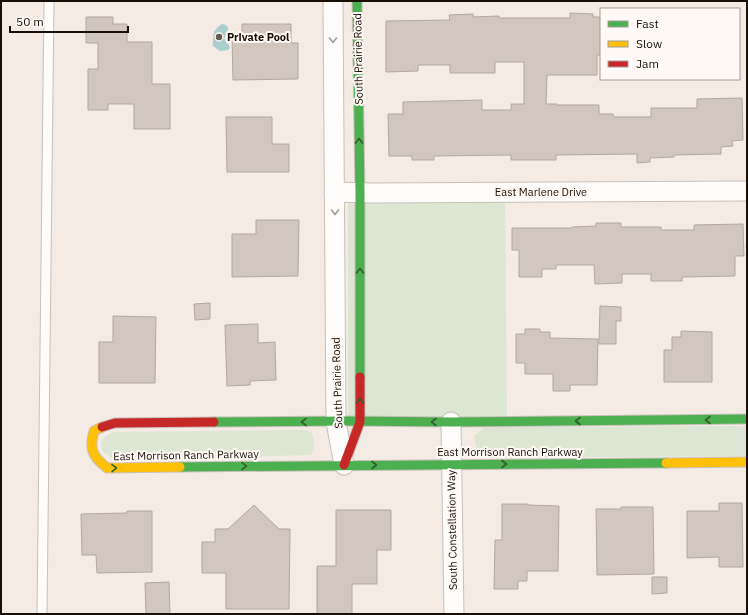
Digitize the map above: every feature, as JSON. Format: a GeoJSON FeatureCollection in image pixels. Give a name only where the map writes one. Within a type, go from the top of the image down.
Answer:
{"type":"FeatureCollection","features":[{"type":"Feature","properties":{"kind":"street","name":"South Prairie Road"},"geometry":{"type":"LineString","coordinates":[[333,1],[336,422],[344,465]]}},
{"type":"Feature","properties":{"kind":"street","name":"South Prairie Road"},"geometry":{"type":"LineString","coordinates":[[344,465],[360,422],[360,193],[357,1]]}},
{"type":"Feature","properties":{"kind":"street","name":"East Marlene Drive"},"geometry":{"type":"LineString","coordinates":[[334,192],[747,191]]}},
{"type":"Feature","properties":{"kind":"street","name":"East Morrison Ranch Parkway"},"geometry":{"type":"LineString","coordinates":[[747,419],[115,423],[94,431],[91,442],[92,452],[98,461],[107,468],[747,462]]}},
{"type":"Feature","properties":{"kind":"street","name":"South Constellation Way"},"geometry":{"type":"LineString","coordinates":[[451,422],[454,614]]}},
{"type":"Feature","properties":{"kind":"lane"},"geometry":{"type":"LineString","coordinates":[[42,614],[48,1]]}},
{"type":"Feature","properties":{"kind":"green space"},"geometry":{"type":"Polygon","coordinates":[[[348,192],[505,192],[507,421],[348,421],[348,192]]]}},
{"type":"Feature","properties":{"kind":"green space"},"geometry":{"type":"Polygon","coordinates":[[[747,426],[747,456],[485,458],[476,448],[474,436],[485,427],[747,426]]]}},
{"type":"Feature","properties":{"kind":"green space"},"geometry":{"type":"Polygon","coordinates":[[[306,430],[312,433],[313,436],[314,446],[311,455],[115,460],[103,452],[101,442],[106,436],[113,432],[306,430]]]}},
{"type":"Feature","properties":{"kind":"water","name":"Private Pool"},"geometry":{"type":"Polygon","coordinates":[[[222,24],[228,27],[225,40],[230,48],[228,50],[220,51],[213,46],[213,36],[216,29],[222,24]]]}},
{"type":"Feature","properties":{"kind":"building"},"geometry":{"type":"Polygon","coordinates":[[[570,13],[593,14],[593,17],[600,17],[600,55],[597,55],[597,75],[547,75],[546,104],[599,105],[599,114],[613,114],[614,117],[651,117],[651,108],[697,108],[697,99],[742,98],[743,140],[732,141],[733,146],[721,147],[721,154],[674,155],[674,157],[650,158],[650,162],[637,163],[637,154],[556,155],[556,160],[511,160],[511,155],[434,156],[434,160],[412,160],[412,156],[389,156],[388,114],[403,114],[403,102],[482,100],[482,110],[511,110],[511,104],[524,104],[524,62],[495,62],[495,73],[450,73],[450,65],[418,65],[418,71],[386,72],[386,21],[450,20],[449,15],[473,14],[473,17],[499,16],[499,18],[570,18],[570,13]]]}},
{"type":"Feature","properties":{"kind":"building"},"geometry":{"type":"Polygon","coordinates":[[[86,17],[113,17],[113,24],[127,24],[127,42],[152,42],[152,84],[170,84],[170,129],[134,129],[134,104],[108,104],[108,110],[88,110],[88,69],[98,69],[98,43],[86,43],[86,17]]]}},
{"type":"Feature","properties":{"kind":"building"},"geometry":{"type":"Polygon","coordinates":[[[242,24],[291,24],[291,43],[298,43],[298,79],[233,80],[232,36],[242,36],[242,24]]]}},
{"type":"Feature","properties":{"kind":"building"},"geometry":{"type":"Polygon","coordinates":[[[226,117],[272,117],[272,144],[289,144],[289,172],[227,172],[226,117]]]}},
{"type":"Feature","properties":{"kind":"building"},"geometry":{"type":"Polygon","coordinates":[[[256,220],[299,220],[298,276],[232,277],[232,234],[256,234],[256,220]]]}},
{"type":"Feature","properties":{"kind":"building"},"geometry":{"type":"Polygon","coordinates":[[[596,223],[621,223],[621,227],[661,227],[661,230],[694,230],[694,225],[743,224],[744,256],[735,256],[735,276],[682,277],[682,281],[651,281],[651,274],[622,274],[622,283],[595,284],[594,265],[556,265],[556,269],[542,269],[542,277],[519,277],[519,250],[512,250],[512,228],[572,228],[596,226],[596,223]]]}},
{"type":"Feature","properties":{"kind":"building"},"geometry":{"type":"Polygon","coordinates":[[[210,303],[210,319],[195,320],[194,304],[210,303]]]}},
{"type":"Feature","properties":{"kind":"building"},"geometry":{"type":"Polygon","coordinates":[[[600,306],[621,307],[621,321],[616,321],[616,344],[599,344],[600,306]]]}},
{"type":"Feature","properties":{"kind":"building"},"geometry":{"type":"Polygon","coordinates":[[[113,316],[156,317],[155,383],[99,383],[99,342],[113,342],[113,316]]]}},
{"type":"Feature","properties":{"kind":"building"},"geometry":{"type":"Polygon","coordinates":[[[258,324],[258,343],[275,342],[276,380],[250,381],[250,385],[227,386],[225,325],[258,324]]]}},
{"type":"Feature","properties":{"kind":"building"},"geometry":{"type":"Polygon","coordinates":[[[525,329],[540,329],[540,332],[550,332],[550,338],[598,339],[597,385],[570,385],[570,391],[553,391],[553,374],[525,374],[525,363],[516,363],[516,334],[525,334],[525,329]]]}},
{"type":"Feature","properties":{"kind":"building"},"geometry":{"type":"Polygon","coordinates":[[[681,331],[712,332],[712,382],[664,382],[664,350],[672,350],[672,337],[681,337],[681,331]]]}},
{"type":"Feature","properties":{"kind":"building"},"geometry":{"type":"Polygon","coordinates":[[[719,503],[742,503],[743,567],[719,567],[719,557],[687,558],[687,511],[719,511],[719,503]]]}},
{"type":"Feature","properties":{"kind":"building"},"geometry":{"type":"Polygon","coordinates":[[[502,504],[559,506],[558,571],[527,571],[527,581],[518,581],[518,589],[494,589],[495,540],[502,540],[502,504]]]}},
{"type":"Feature","properties":{"kind":"building"},"geometry":{"type":"Polygon","coordinates":[[[254,505],[279,529],[290,529],[289,609],[226,609],[226,573],[202,573],[202,542],[215,542],[215,529],[228,529],[254,505]]]}},
{"type":"Feature","properties":{"kind":"building"},"geometry":{"type":"Polygon","coordinates":[[[621,507],[653,507],[654,574],[597,575],[596,509],[621,509],[621,507]]]}},
{"type":"Feature","properties":{"kind":"building"},"geometry":{"type":"Polygon","coordinates":[[[336,510],[391,510],[391,550],[377,550],[377,584],[352,584],[352,614],[317,614],[317,566],[336,566],[336,510]]]}},
{"type":"Feature","properties":{"kind":"building"},"geometry":{"type":"Polygon","coordinates":[[[127,511],[152,511],[152,572],[97,573],[96,555],[82,555],[81,514],[127,513],[127,511]]]}},
{"type":"Feature","properties":{"kind":"building"},"geometry":{"type":"Polygon","coordinates":[[[652,577],[667,577],[667,593],[652,594],[652,577]]]}},
{"type":"Feature","properties":{"kind":"building"},"geometry":{"type":"Polygon","coordinates":[[[169,582],[170,614],[146,614],[145,583],[169,582]]]}},
{"type":"Feature","properties":{"kind":"traffic: fast"},"geometry":{"type":"LineString","coordinates":[[357,1],[360,193],[360,377]]}},
{"type":"Feature","properties":{"kind":"traffic: fast"},"geometry":{"type":"LineString","coordinates":[[214,422],[451,422],[747,419]]}},
{"type":"Feature","properties":{"kind":"traffic: fast"},"geometry":{"type":"LineString","coordinates":[[180,467],[666,463]]}},
{"type":"Feature","properties":{"kind":"traffic: slow"},"geometry":{"type":"LineString","coordinates":[[102,427],[94,431],[92,447],[95,456],[107,468],[180,467]]}},
{"type":"Feature","properties":{"kind":"traffic: slow"},"geometry":{"type":"LineString","coordinates":[[666,463],[747,462]]}},
{"type":"Feature","properties":{"kind":"traffic: jam"},"geometry":{"type":"LineString","coordinates":[[344,465],[360,422],[360,377]]}},
{"type":"Feature","properties":{"kind":"traffic: jam"},"geometry":{"type":"LineString","coordinates":[[102,427],[115,423],[214,422]]}},
{"type":"Feature","properties":{"kind":"place","name":"Private Pool"},"geometry":{"type":"Point","coordinates":[219,37]}}]}
